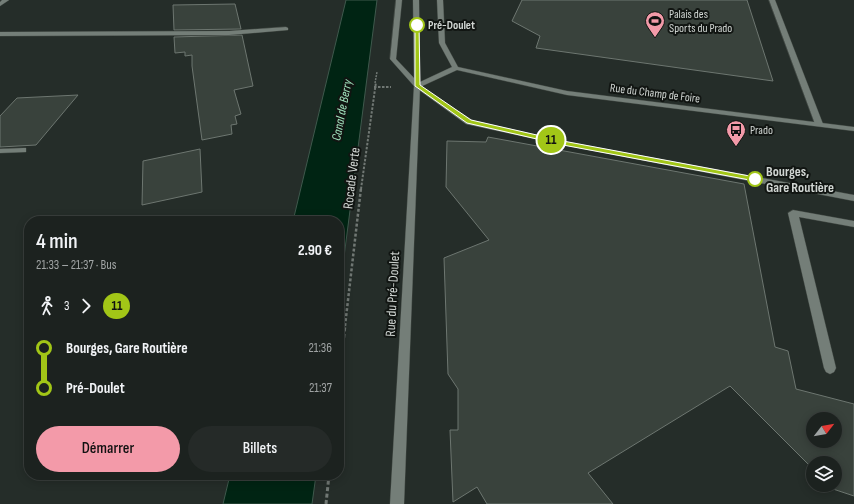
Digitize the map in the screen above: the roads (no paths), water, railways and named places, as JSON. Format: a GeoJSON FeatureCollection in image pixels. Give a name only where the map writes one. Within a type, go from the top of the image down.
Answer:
{"type":"FeatureCollection","features":[{"type":"Feature","properties":{"kind":"street"},"geometry":{"type":"LineString","coordinates":[[0,4],[6,0]]}},
{"type":"Feature","properties":{"kind":"street"},"geometry":{"type":"LineString","coordinates":[[399,0],[393,59],[418,86],[469,122],[563,143],[854,198]]}},
{"type":"Feature","properties":{"kind":"street","name":"Rue du Pré-Doulet"},"geometry":{"type":"LineString","coordinates":[[397,504],[418,86],[416,0]]}},
{"type":"Feature","properties":{"kind":"street"},"geometry":{"type":"LineString","coordinates":[[418,86],[456,68],[442,43],[440,0]]}},
{"type":"Feature","properties":{"kind":"street"},"geometry":{"type":"LineString","coordinates":[[772,0],[819,124]]}},
{"type":"Feature","properties":{"kind":"street"},"geometry":{"type":"LineString","coordinates":[[0,34],[229,33],[286,29]]}},
{"type":"Feature","properties":{"kind":"street","name":"Rue du Champ de Foire"},"geometry":{"type":"LineString","coordinates":[[456,68],[567,93],[854,129]]}},
{"type":"Feature","properties":{"kind":"street"},"geometry":{"type":"LineString","coordinates":[[0,150],[23,150]]}},
{"type":"Feature","properties":{"kind":"street"},"geometry":{"type":"LineString","coordinates":[[830,368],[793,213],[854,224]]}},
{"type":"Feature","properties":{"kind":"water","name":"Canal de Berry"},"geometry":{"type":"Polygon","coordinates":[[[346,0],[377,0],[344,257],[344,216],[294,216],[346,0]]]}},
{"type":"Feature","properties":{"kind":"water"},"geometry":{"type":"Polygon","coordinates":[[[229,480],[315,480],[312,504],[223,504],[229,480]]]}},
{"type":"Feature","properties":{"kind":"place","name":"Pré-Doulet"},"geometry":{"type":"Point","coordinates":[417,25]}},
{"type":"Feature","properties":{"kind":"place","name":"Palais des Sports du Prado"},"geometry":{"type":"Point","coordinates":[655,38]}},
{"type":"Feature","properties":{"kind":"place","name":"Prado"},"geometry":{"type":"Point","coordinates":[736,147]}},
{"type":"Feature","properties":{"kind":"place","name":"Bourges, Gare Routière"},"geometry":{"type":"Point","coordinates":[755,179]}}]}
